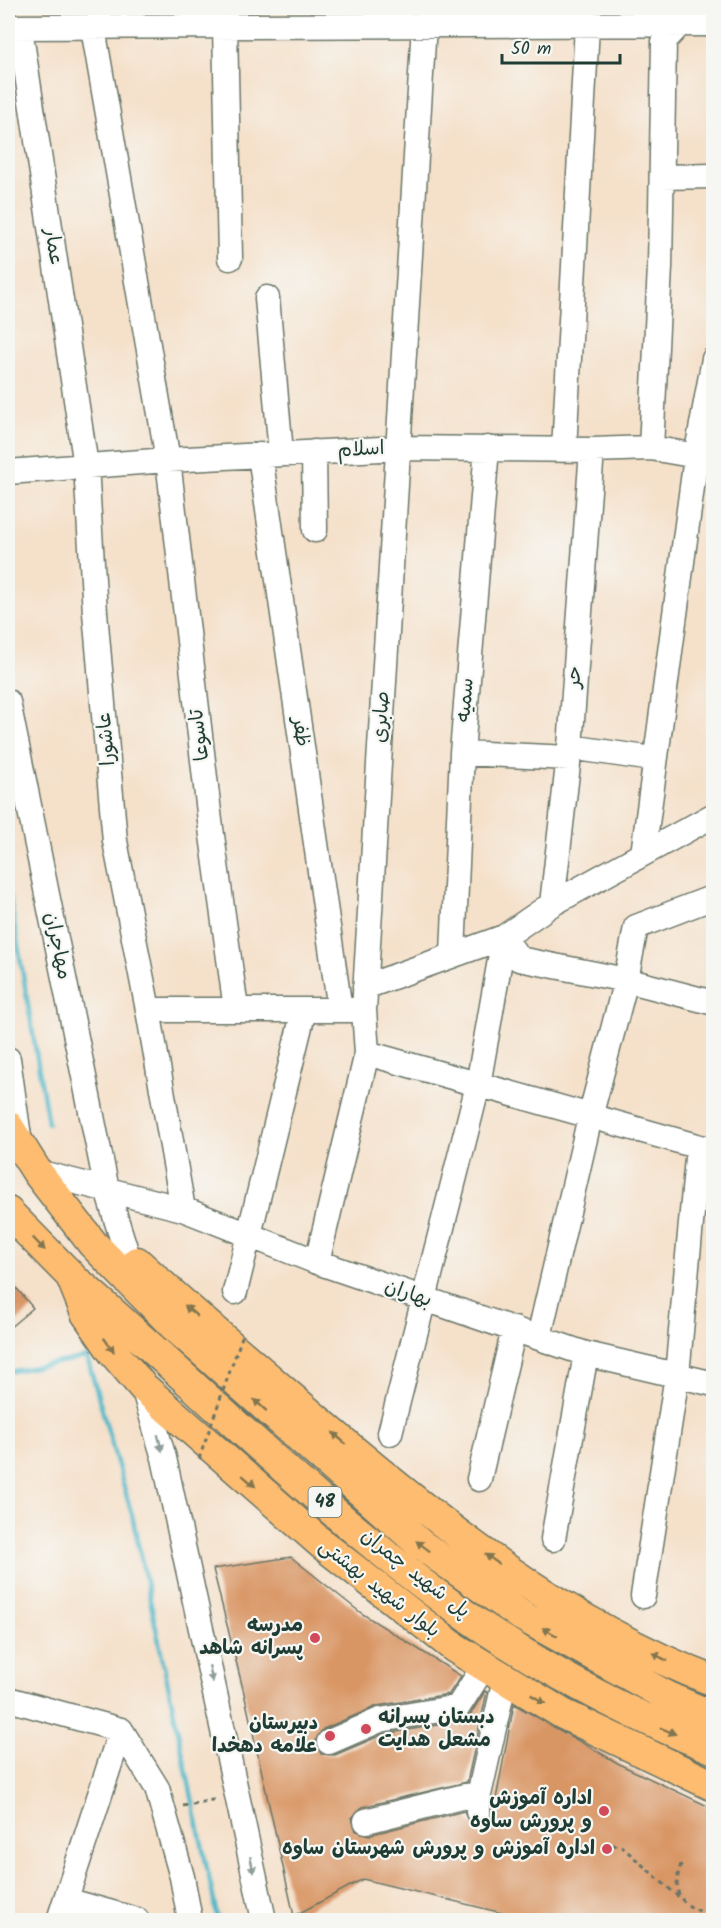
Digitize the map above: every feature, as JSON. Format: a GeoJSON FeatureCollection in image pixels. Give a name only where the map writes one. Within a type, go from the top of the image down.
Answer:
{"type":"FeatureCollection","features":[{"type":"Feature","properties":{"kind":"main road","name":"48"},"geometry":{"type":"LineString","coordinates":[[14,1136],[37,1172]]}},
{"type":"Feature","properties":{"kind":"main road","name":"پل شهید چمران"},"geometry":{"type":"LineString","coordinates":[[37,1172],[93,1244],[173,1325],[420,1544],[522,1616],[670,1698],[714,1717]]}},
{"type":"Feature","properties":{"kind":"main road"},"geometry":{"type":"LineString","coordinates":[[37,1172],[352,1450],[451,1530],[526,1582],[592,1622],[691,1673],[714,1681]]}},
{"type":"Feature","properties":{"kind":"main road","name":"بلوار شهید بهشتی"},"geometry":{"type":"LineString","coordinates":[[8,1212],[71,1276],[86,1313],[113,1352],[143,1387],[322,1545],[455,1648],[563,1714],[713,1786]]}},
{"type":"Feature","properties":{"kind":"main road","name":"پل شهید چمران"},"geometry":{"type":"LineString","coordinates":[[71,1276],[310,1490],[402,1568],[452,1606],[506,1642],[649,1722],[714,1749]]}},
{"type":"Feature","properties":{"kind":"street"},"geometry":{"type":"LineString","coordinates":[[651,447],[660,267],[664,41],[681,16]]}},
{"type":"Feature","properties":{"kind":"street"},"geometry":{"type":"LineString","coordinates":[[28,22],[93,28],[213,20],[424,25],[681,16],[714,24]]}},
{"type":"Feature","properties":{"kind":"street"},"geometry":{"type":"LineString","coordinates":[[564,450],[582,19]]}},
{"type":"Feature","properties":{"kind":"street"},"geometry":{"type":"LineString","coordinates":[[213,20],[230,258]]}},
{"type":"Feature","properties":{"kind":"street","name":"عمار"},"geometry":{"type":"LineString","coordinates":[[28,22],[86,466]]}},
{"type":"Feature","properties":{"kind":"street","name":"صابری"},"geometry":{"type":"LineString","coordinates":[[317,1262],[367,1053],[364,998],[400,448],[424,25]]}},
{"type":"Feature","properties":{"kind":"street","name":"تاسوعا"},"geometry":{"type":"LineString","coordinates":[[93,28],[168,460],[210,821],[236,1009]]}},
{"type":"Feature","properties":{"kind":"street"},"geometry":{"type":"LineString","coordinates":[[662,177],[714,176]]}},
{"type":"Feature","properties":{"kind":"street","name":"ظفر"},"geometry":{"type":"LineString","coordinates":[[267,298],[270,454],[340,1010]]}},
{"type":"Feature","properties":{"kind":"street"},"geometry":{"type":"LineString","coordinates":[[643,854],[654,759],[705,458],[714,359]]}},
{"type":"Feature","properties":{"kind":"street","name":"اسلام"},"geometry":{"type":"LineString","coordinates":[[8,472],[168,460],[400,448],[592,450],[651,447],[705,458]]}},
{"type":"Feature","properties":{"kind":"street","name":"سمیه"},"geometry":{"type":"LineString","coordinates":[[453,953],[462,753],[487,448]]}},
{"type":"Feature","properties":{"kind":"street","name":"حر"},"geometry":{"type":"LineString","coordinates":[[552,904],[569,752],[592,450]]}},
{"type":"Feature","properties":{"kind":"street"},"geometry":{"type":"LineString","coordinates":[[314,452],[315,530]]}},
{"type":"Feature","properties":{"kind":"street","name":"عاشورا"},"geometry":{"type":"LineString","coordinates":[[86,466],[95,612],[116,841],[183,1209]]}},
{"type":"Feature","properties":{"kind":"street","name":"مهاجران"},"geometry":{"type":"LineString","coordinates":[[8,702],[107,1190],[126,1251]]}},
{"type":"Feature","properties":{"kind":"street"},"geometry":{"type":"LineString","coordinates":[[462,753],[569,752],[654,759]]}},
{"type":"Feature","properties":{"kind":"street"},"geometry":{"type":"LineString","coordinates":[[148,1010],[340,1010],[453,953],[504,937],[552,904],[714,815]]}},
{"type":"Feature","properties":{"kind":"street"},"geometry":{"type":"LineString","coordinates":[[539,1338],[590,1117],[626,980],[636,927],[714,897]]}},
{"type":"Feature","properties":{"kind":"street"},"geometry":{"type":"LineString","coordinates":[[504,937],[519,958],[626,980],[714,1003]]}},
{"type":"Feature","properties":{"kind":"street"},"geometry":{"type":"LineString","coordinates":[[390,1433],[422,1299],[478,1085],[504,937]]}},
{"type":"Feature","properties":{"kind":"street"},"geometry":{"type":"LineString","coordinates":[[235,1292],[304,1010]]}},
{"type":"Feature","properties":{"kind":"street"},"geometry":{"type":"LineString","coordinates":[[367,1053],[590,1117],[708,1145],[677,1375],[643,1596]]}},
{"type":"Feature","properties":{"kind":"street"},"geometry":{"type":"LineString","coordinates":[[8,1059],[14,1136]]}},
{"type":"Feature","properties":{"kind":"street","name":"بهاران"},"geometry":{"type":"LineString","coordinates":[[37,1172],[183,1209],[317,1262],[586,1354],[714,1384]]}},
{"type":"Feature","properties":{"kind":"street"},"geometry":{"type":"LineString","coordinates":[[478,1479],[514,1329]]}},
{"type":"Feature","properties":{"kind":"street"},"geometry":{"type":"LineString","coordinates":[[553,1539],[586,1354]]}},
{"type":"Feature","properties":{"kind":"street"},"geometry":{"type":"LineString","coordinates":[[143,1387],[164,1458],[264,1920]]}},
{"type":"Feature","properties":{"kind":"street"},"geometry":{"type":"LineString","coordinates":[[329,1742],[380,1720],[458,1707],[494,1672]]}},
{"type":"Feature","properties":{"kind":"street"},"geometry":{"type":"LineString","coordinates":[[366,1821],[465,1796],[478,1804],[494,1672]]}},
{"type":"Feature","properties":{"kind":"street"},"geometry":{"type":"LineString","coordinates":[[8,1699],[121,1730],[157,1788],[183,1877],[190,1920]]}},
{"type":"Feature","properties":{"kind":"street"},"geometry":{"type":"LineString","coordinates":[[121,1730],[62,1910],[136,1920]]}},
{"type":"Feature","properties":{"kind":"path"},"geometry":{"type":"LineString","coordinates":[[199,1459],[243,1334]]}},
{"type":"Feature","properties":{"kind":"path"},"geometry":{"type":"LineString","coordinates":[[177,1807],[218,1799]]}},
{"type":"Feature","properties":{"kind":"path"},"geometry":{"type":"LineString","coordinates":[[612,1845],[621,1846],[689,1907],[705,1913]]}},
{"type":"Feature","properties":{"kind":"path"},"geometry":{"type":"LineString","coordinates":[[681,1864],[677,1884],[682,1900]]}},
{"type":"Feature","properties":{"kind":"building"},"geometry":{"type":"Polygon","coordinates":[[[8,1278],[33,1308],[8,1329],[8,1278]]]}},
{"type":"Feature","properties":{"kind":"building"},"geometry":{"type":"Polygon","coordinates":[[[291,1557],[361,1613],[461,1676],[449,1694],[377,1706],[323,1729],[315,1741],[321,1754],[335,1755],[384,1734],[461,1721],[470,1715],[485,1691],[487,1692],[467,1782],[362,1807],[352,1818],[356,1831],[369,1835],[464,1811],[471,1824],[485,1824],[493,1815],[514,1704],[623,1766],[714,1809],[714,1880],[704,1920],[531,1920],[363,1879],[294,1916],[244,1693],[213,1569],[291,1557]]]}},
{"type":"Feature","properties":{"kind":"waterway"},"geometry":{"type":"LineString","coordinates":[[8,886],[48,1123]]}},
{"type":"Feature","properties":{"kind":"waterway"},"geometry":{"type":"LineString","coordinates":[[8,1372],[87,1357],[132,1515],[218,1920]]}},
{"type":"Feature","properties":{"kind":"place","name":"مدرسه پسرانه شاهد"},"geometry":{"type":"Point","coordinates":[315,1638]}},
{"type":"Feature","properties":{"kind":"place","name":"دبستان پسرانه مشعل هدایت"},"geometry":{"type":"Point","coordinates":[366,1729]}},
{"type":"Feature","properties":{"kind":"place","name":"دبیرستان علامه دهخدا"},"geometry":{"type":"Point","coordinates":[330,1736]}},
{"type":"Feature","properties":{"kind":"place","name":"اداره آموزش و پرورش ساوه"},"geometry":{"type":"Point","coordinates":[604,1811]}},
{"type":"Feature","properties":{"kind":"place","name":"اداره آموزش و پرورش شهرستان ساوه"},"geometry":{"type":"Point","coordinates":[607,1849]}}]}
